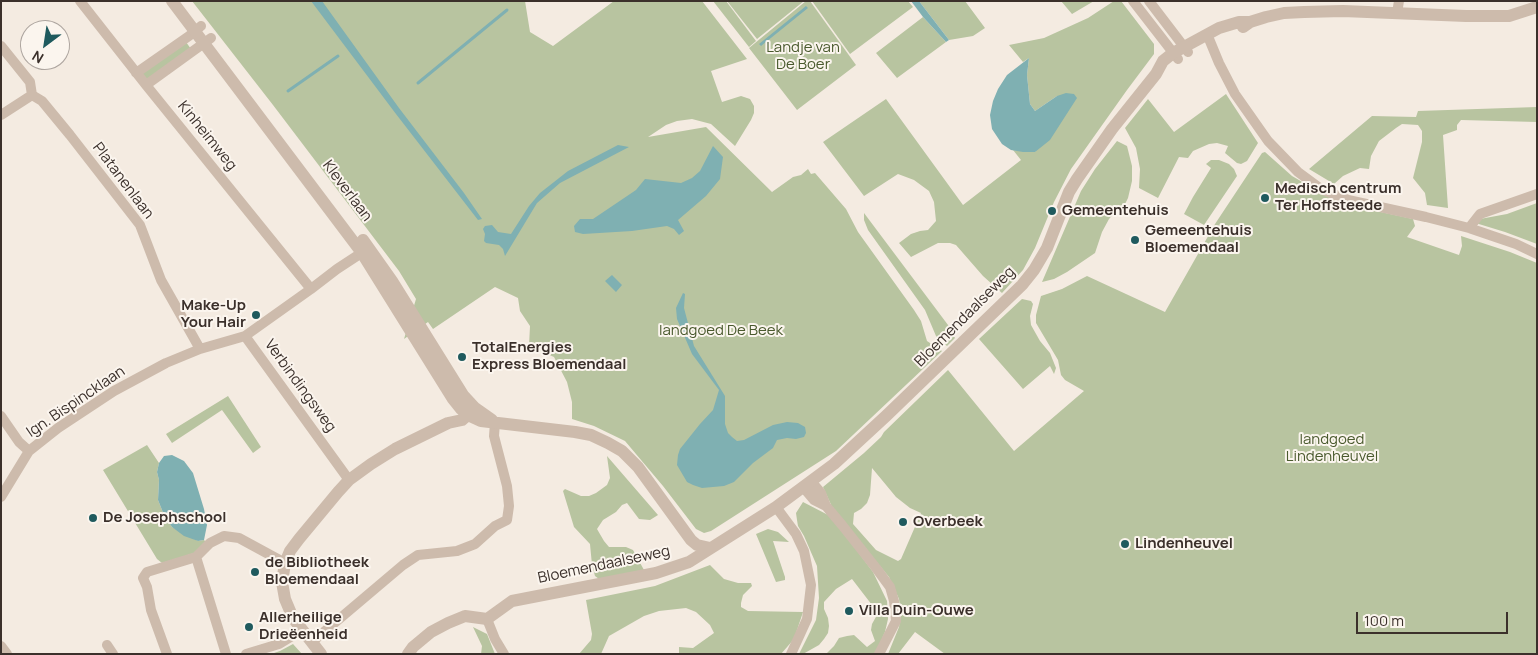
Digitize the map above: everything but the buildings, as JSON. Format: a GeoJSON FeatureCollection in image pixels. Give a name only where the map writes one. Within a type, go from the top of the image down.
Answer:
{"type":"FeatureCollection","features":[{"type":"Feature","properties":{"kind":"street","name":"Kinheimweg"},"geometry":{"type":"LineString","coordinates":[[80,1],[311,289]]}},
{"type":"Feature","properties":{"kind":"street","name":"Kleverlaan"},"geometry":{"type":"LineString","coordinates":[[172,1],[198,29],[365,250],[392,281],[468,409]]}},
{"type":"Feature","properties":{"kind":"street","name":"Kleverlaan"},"geometry":{"type":"LineString","coordinates":[[182,1],[198,29]]}},
{"type":"Feature","properties":{"kind":"street"},"geometry":{"type":"LineString","coordinates":[[1133,1],[1181,53]]}},
{"type":"Feature","properties":{"kind":"street"},"geometry":{"type":"LineString","coordinates":[[1150,1],[1181,53]]}},
{"type":"Feature","properties":{"kind":"street","name":"Bloemendaalseweg"},"geometry":{"type":"LineString","coordinates":[[487,619],[512,601],[656,574],[688,562],[710,548],[717,546],[776,507],[849,452],[1022,285],[1034,270],[1047,248],[1077,179],[1112,129],[1156,74],[1181,53],[1209,37],[1219,28],[1284,13],[1398,7],[1509,16],[1537,7]]}},
{"type":"Feature","properties":{"kind":"street"},"geometry":{"type":"LineString","coordinates":[[136,73],[198,29]]}},
{"type":"Feature","properties":{"kind":"street"},"geometry":{"type":"LineString","coordinates":[[1209,37],[1219,63],[1235,94],[1268,141],[1298,172],[1321,189],[1348,200],[1469,228],[1516,244],[1537,254]]}},
{"type":"Feature","properties":{"kind":"street"},"geometry":{"type":"LineString","coordinates":[[146,85],[207,41]]}},
{"type":"Feature","properties":{"kind":"street","name":"Platanenlaan"},"geometry":{"type":"LineString","coordinates":[[1,46],[30,82],[32,95],[42,101],[140,225],[161,280],[200,349]]}},
{"type":"Feature","properties":{"kind":"street"},"geometry":{"type":"LineString","coordinates":[[1,115],[32,95]]}},
{"type":"Feature","properties":{"kind":"street"},"geometry":{"type":"LineString","coordinates":[[1469,228],[1480,214],[1537,194]]}},
{"type":"Feature","properties":{"kind":"street","name":"Verbindingsweg"},"geometry":{"type":"LineString","coordinates":[[349,480],[245,336],[365,250]]}},
{"type":"Feature","properties":{"kind":"street","name":"Ign. Bispincklaan"},"geometry":{"type":"LineString","coordinates":[[1,497],[29,451],[58,428],[109,394],[166,364],[200,349],[245,336]]}},
{"type":"Feature","properties":{"kind":"street"},"geometry":{"type":"LineString","coordinates":[[321,654],[293,618],[285,599],[282,582],[285,563],[299,539],[349,480],[396,449],[448,423],[462,420],[468,409],[481,421],[591,435],[622,451],[638,467],[691,540],[697,545],[710,548]]}},
{"type":"Feature","properties":{"kind":"street"},"geometry":{"type":"LineString","coordinates":[[1,416],[19,442],[29,451]]}},
{"type":"Feature","properties":{"kind":"street"},"geometry":{"type":"LineString","coordinates":[[312,642],[410,560],[418,556],[457,551],[475,544],[495,526],[506,520],[509,506],[507,486],[494,436],[495,422]]}},
{"type":"Feature","properties":{"kind":"street"},"geometry":{"type":"LineString","coordinates":[[807,484],[821,493],[826,506],[890,587],[894,601],[896,621],[879,654]]}},
{"type":"Feature","properties":{"kind":"street"},"geometry":{"type":"LineString","coordinates":[[776,507],[796,534],[804,551],[811,585],[807,618],[791,654]]}},
{"type":"Feature","properties":{"kind":"street"},"geometry":{"type":"LineString","coordinates":[[167,654],[151,610],[147,587],[143,578],[147,572],[196,557],[210,543],[224,536],[239,538],[285,563]]}},
{"type":"Feature","properties":{"kind":"street"},"geometry":{"type":"LineString","coordinates":[[196,557],[226,654]]}},
{"type":"Feature","properties":{"kind":"street"},"geometry":{"type":"LineString","coordinates":[[408,654],[413,647],[431,632],[465,616],[487,619],[495,639],[504,654]]}},
{"type":"Feature","properties":{"kind":"street"},"geometry":{"type":"LineString","coordinates":[[246,654],[279,644],[302,630]]}},
{"type":"Feature","properties":{"kind":"street"},"geometry":{"type":"LineString","coordinates":[[1,646],[7,654]]}},
{"type":"Feature","properties":{"kind":"green space","name":"landgoed De Beek"},"geometry":{"type":"Polygon","coordinates":[[[192,1],[525,1],[530,32],[553,46],[614,1],[702,1],[747,59],[711,71],[722,102],[741,96],[750,99],[754,106],[754,113],[735,146],[711,124],[692,119],[666,125],[648,137],[706,127],[772,192],[808,169],[811,174],[815,173],[846,209],[858,232],[914,310],[921,321],[927,341],[942,351],[836,451],[711,531],[704,533],[696,529],[625,441],[594,426],[572,419],[572,402],[567,382],[554,357],[529,346],[530,326],[520,311],[518,298],[495,287],[433,329],[428,322],[404,339],[416,299],[399,271],[192,1]]]}},
{"type":"Feature","properties":{"kind":"green space"},"geometry":{"type":"Polygon","coordinates":[[[713,1],[726,1],[756,41],[749,47],[713,1]]]}},
{"type":"Feature","properties":{"kind":"green space"},"geometry":{"type":"Polygon","coordinates":[[[727,1],[804,1],[757,39],[727,1]]]}},
{"type":"Feature","properties":{"kind":"green space","name":"Landje van De Boer"},"geometry":{"type":"Polygon","coordinates":[[[806,1],[810,1],[856,65],[797,110],[749,48],[806,1]]]}},
{"type":"Feature","properties":{"kind":"green space"},"geometry":{"type":"Polygon","coordinates":[[[812,1],[908,1],[913,7],[850,54],[812,1]]]}},
{"type":"Feature","properties":{"kind":"green space"},"geometry":{"type":"Polygon","coordinates":[[[919,1],[965,1],[985,28],[973,36],[949,40],[919,1]]]}},
{"type":"Feature","properties":{"kind":"green space"},"geometry":{"type":"Polygon","coordinates":[[[1061,1],[1094,1],[1072,14],[1061,1]]]}},
{"type":"Feature","properties":{"kind":"green space"},"geometry":{"type":"Polygon","coordinates":[[[1114,1],[1121,1],[1154,44],[1154,54],[1071,169],[1023,270],[1002,293],[983,276],[956,245],[938,243],[911,257],[899,243],[911,234],[928,230],[936,221],[934,202],[929,191],[914,180],[898,174],[864,196],[823,142],[886,99],[963,205],[1021,160],[1013,150],[1035,152],[1057,96],[1035,111],[1030,104],[1027,75],[1029,58],[1023,62],[1009,45],[1044,38],[1088,18],[1114,1]]]}},
{"type":"Feature","properties":{"kind":"green space"},"geometry":{"type":"Polygon","coordinates":[[[923,17],[946,42],[897,78],[876,53],[923,17]]]}},
{"type":"Feature","properties":{"kind":"green space"},"geometry":{"type":"Polygon","coordinates":[[[186,42],[191,49],[147,80],[140,73],[186,42]]]}},
{"type":"Feature","properties":{"kind":"green space"},"geometry":{"type":"Polygon","coordinates":[[[1226,94],[1258,143],[1247,161],[1241,164],[1237,163],[1225,153],[1228,146],[1217,143],[1209,144],[1193,151],[1188,158],[1179,157],[1158,198],[1139,188],[1140,169],[1136,148],[1125,128],[1148,99],[1174,132],[1226,94]]]}},
{"type":"Feature","properties":{"kind":"green space"},"geometry":{"type":"Polygon","coordinates":[[[1537,107],[1537,122],[1461,120],[1457,125],[1457,130],[1443,135],[1448,208],[1427,205],[1425,193],[1413,178],[1422,142],[1422,131],[1418,125],[1402,124],[1396,128],[1379,141],[1371,156],[1369,169],[1360,168],[1343,176],[1334,184],[1309,169],[1372,116],[1416,117],[1418,111],[1537,107]]]}},
{"type":"Feature","properties":{"kind":"green space"},"geometry":{"type":"Polygon","coordinates":[[[1117,141],[1127,146],[1132,166],[1132,181],[1128,198],[1123,208],[1117,210],[1109,219],[1102,232],[1095,253],[1067,272],[1054,279],[1042,282],[1081,191],[1117,141]]]}},
{"type":"Feature","properties":{"kind":"green space","name":"landgoed Lindenheuvel"},"geometry":{"type":"Polygon","coordinates":[[[1265,152],[1292,176],[1344,204],[1413,219],[1415,226],[1407,237],[1459,255],[1462,246],[1461,236],[1537,263],[1537,654],[945,654],[915,632],[898,654],[888,654],[899,627],[901,614],[899,599],[889,577],[833,509],[823,487],[864,453],[948,370],[1014,451],[1084,391],[1065,380],[1061,375],[1058,360],[1036,323],[1041,296],[1062,289],[1087,276],[1165,312],[1215,224],[1262,153],[1265,152]],[[872,468],[870,495],[867,503],[854,513],[853,524],[876,550],[898,561],[901,559],[921,513],[910,508],[896,497],[872,468]]]}},
{"type":"Feature","properties":{"kind":"green space"},"geometry":{"type":"Polygon","coordinates":[[[1211,160],[1219,160],[1229,164],[1237,176],[1204,225],[1184,214],[1211,168],[1206,164],[1211,160]]]}},
{"type":"Feature","properties":{"kind":"green space"},"geometry":{"type":"Polygon","coordinates":[[[1537,203],[1537,244],[1469,221],[1507,214],[1537,203]]]}},
{"type":"Feature","properties":{"kind":"green space"},"geometry":{"type":"Polygon","coordinates":[[[864,213],[948,325],[955,338],[947,346],[936,336],[925,310],[868,230],[864,220],[864,213]]]}},
{"type":"Feature","properties":{"kind":"green space"},"geometry":{"type":"Polygon","coordinates":[[[1022,299],[1031,301],[1033,304],[1030,316],[1031,325],[1040,341],[1050,353],[1056,368],[1054,374],[1050,366],[1023,389],[979,339],[1022,299]]]}},
{"type":"Feature","properties":{"kind":"green space"},"geometry":{"type":"Polygon","coordinates":[[[228,396],[261,447],[253,453],[222,410],[172,443],[166,434],[228,396]]]}},
{"type":"Feature","properties":{"kind":"green space"},"geometry":{"type":"Polygon","coordinates":[[[147,445],[159,463],[157,472],[159,480],[158,500],[164,515],[172,527],[198,541],[204,540],[207,543],[201,551],[162,563],[157,559],[103,470],[147,445]]]}},
{"type":"Feature","properties":{"kind":"green space"},"geometry":{"type":"Polygon","coordinates":[[[607,456],[658,515],[650,520],[639,519],[627,503],[603,520],[597,529],[604,541],[609,547],[626,547],[633,550],[644,570],[599,579],[595,576],[592,565],[590,544],[574,527],[563,491],[565,489],[581,496],[589,496],[607,485],[610,478],[607,456]]]}},
{"type":"Feature","properties":{"kind":"green space"},"geometry":{"type":"Polygon","coordinates":[[[803,502],[832,517],[873,572],[887,601],[888,619],[885,632],[875,654],[826,654],[839,638],[854,635],[867,647],[875,641],[871,630],[877,615],[872,605],[852,579],[836,589],[824,602],[829,626],[828,633],[824,639],[819,645],[803,654],[799,654],[816,620],[819,598],[817,566],[798,526],[796,513],[803,502]]]}},
{"type":"Feature","properties":{"kind":"green space"},"geometry":{"type":"Polygon","coordinates":[[[768,529],[778,532],[789,542],[773,541],[785,580],[776,582],[756,534],[768,529]]]}},
{"type":"Feature","properties":{"kind":"green space"},"geometry":{"type":"Polygon","coordinates":[[[710,565],[724,579],[738,583],[751,583],[752,586],[743,595],[741,603],[741,607],[748,611],[803,612],[794,639],[781,654],[679,654],[679,647],[693,648],[714,633],[710,625],[696,612],[686,608],[659,611],[644,616],[609,636],[601,654],[579,654],[591,640],[592,634],[586,600],[655,586],[710,565]]]}},
{"type":"Feature","properties":{"kind":"green space"},"geometry":{"type":"Polygon","coordinates":[[[473,627],[487,634],[495,654],[481,654],[482,646],[473,627]]]}},
{"type":"Feature","properties":{"kind":"green space"},"geometry":{"type":"Polygon","coordinates":[[[293,644],[302,654],[271,654],[280,651],[293,644]]]}},
{"type":"Feature","properties":{"kind":"water"},"geometry":{"type":"Polygon","coordinates":[[[311,1],[322,1],[482,219],[478,220],[311,1]]]}},
{"type":"Feature","properties":{"kind":"water"},"geometry":{"type":"Polygon","coordinates":[[[911,1],[919,1],[949,40],[946,42],[911,1]]]}},
{"type":"Feature","properties":{"kind":"water"},"geometry":{"type":"Polygon","coordinates":[[[806,6],[808,8],[761,46],[759,44],[806,6]]]}},
{"type":"Feature","properties":{"kind":"water"},"geometry":{"type":"Polygon","coordinates":[[[1029,58],[1027,75],[1030,104],[1035,111],[1057,96],[1066,93],[1074,94],[1077,98],[1050,140],[1035,152],[1023,152],[1011,150],[1002,144],[992,129],[990,115],[998,89],[1007,75],[1029,58]]]}},
{"type":"Feature","properties":{"kind":"water"},"geometry":{"type":"Polygon","coordinates":[[[618,145],[629,147],[560,183],[537,203],[505,256],[503,249],[499,245],[484,241],[485,234],[483,229],[485,226],[492,225],[498,232],[511,234],[540,193],[568,171],[618,145]]]}},
{"type":"Feature","properties":{"kind":"water"},"geometry":{"type":"Polygon","coordinates":[[[713,146],[723,157],[720,179],[706,196],[678,220],[684,231],[679,235],[674,229],[667,226],[632,231],[583,234],[575,232],[574,226],[580,219],[593,219],[636,190],[645,179],[681,183],[692,178],[700,171],[713,146]]]}},
{"type":"Feature","properties":{"kind":"water"},"geometry":{"type":"Polygon","coordinates":[[[612,275],[622,285],[616,292],[605,281],[612,275]]]}},
{"type":"Feature","properties":{"kind":"water"},"geometry":{"type":"Polygon","coordinates":[[[683,293],[685,294],[684,308],[694,346],[725,396],[725,424],[728,433],[737,441],[744,440],[773,425],[787,422],[798,423],[805,427],[806,433],[804,437],[777,440],[773,448],[753,463],[734,482],[724,486],[702,488],[693,485],[687,482],[677,465],[680,449],[713,410],[719,390],[692,354],[677,319],[676,308],[683,293]]]}},
{"type":"Feature","properties":{"kind":"water"},"geometry":{"type":"Polygon","coordinates":[[[172,455],[184,461],[193,473],[207,525],[204,540],[198,541],[184,536],[172,527],[164,515],[158,500],[159,480],[157,472],[159,463],[164,456],[172,455]]]}},
{"type":"Feature","properties":{"kind":"waterway"},"geometry":{"type":"LineString","coordinates":[[418,83],[507,10]]}},
{"type":"Feature","properties":{"kind":"waterway"},"geometry":{"type":"LineString","coordinates":[[288,91],[338,56]]}},
{"type":"Feature","properties":{"kind":"place","name":"Medisch centrum Ter Hoffsteede"},"geometry":{"type":"Point","coordinates":[1265,198]}},
{"type":"Feature","properties":{"kind":"place","name":"Gemeentehuis"},"geometry":{"type":"Point","coordinates":[1052,211]}},
{"type":"Feature","properties":{"kind":"place","name":"Gemeentehuis Bloemendaal"},"geometry":{"type":"Point","coordinates":[1135,240]}},
{"type":"Feature","properties":{"kind":"place","name":"Make-Up Your Hair"},"geometry":{"type":"Point","coordinates":[256,315]}},
{"type":"Feature","properties":{"kind":"place","name":"TotalEnergies Express Bloemendaal"},"geometry":{"type":"Point","coordinates":[462,357]}},
{"type":"Feature","properties":{"kind":"place","name":"De Josephschool"},"geometry":{"type":"Point","coordinates":[93,518]}},
{"type":"Feature","properties":{"kind":"place","name":"Overbeek"},"geometry":{"type":"Point","coordinates":[903,522]}},
{"type":"Feature","properties":{"kind":"place","name":"Lindenheuvel"},"geometry":{"type":"Point","coordinates":[1125,544]}},
{"type":"Feature","properties":{"kind":"place","name":"de Bibliotheek Bloemendaal"},"geometry":{"type":"Point","coordinates":[255,572]}},
{"type":"Feature","properties":{"kind":"place","name":"Villa Duin-Ouwe"},"geometry":{"type":"Point","coordinates":[849,611]}},
{"type":"Feature","properties":{"kind":"place","name":"Allerheilige Drieëenheid"},"geometry":{"type":"Point","coordinates":[249,627]}}]}
